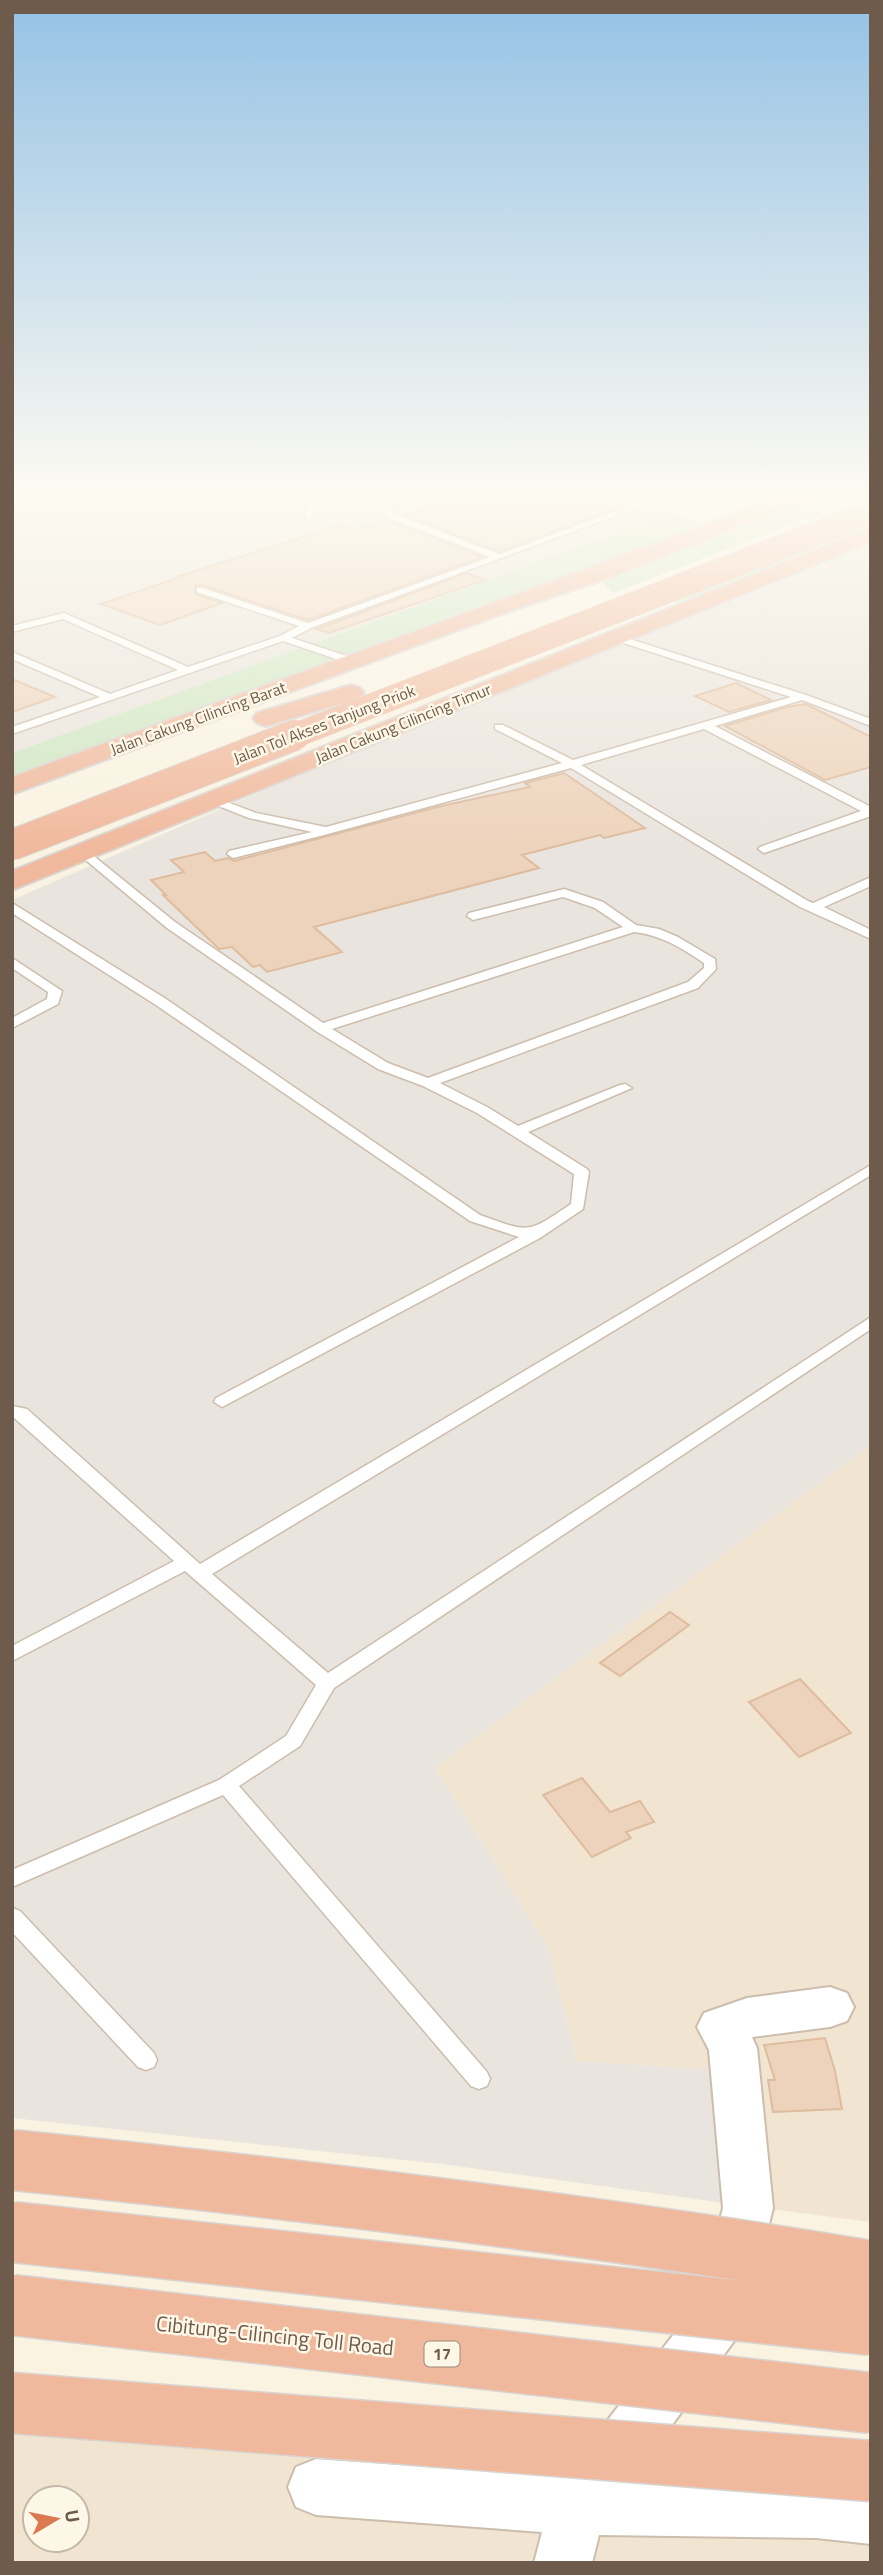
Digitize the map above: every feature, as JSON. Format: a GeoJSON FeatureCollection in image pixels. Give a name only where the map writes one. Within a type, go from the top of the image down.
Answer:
{"type":"FeatureCollection","features":[{"type":"Feature","properties":{"kind":"highway","name":"Jalan Cakung Cilincing Barat"},"geometry":{"type":"LineString","coordinates":[[12,786],[493,609]]}},
{"type":"Feature","properties":{"kind":"highway","name":"Jalan Tol Akses Tanjung Priok"},"geometry":{"type":"LineString","coordinates":[[12,822],[570,609]]}},
{"type":"Feature","properties":{"kind":"highway"},"geometry":{"type":"LineString","coordinates":[[595,609],[614,616],[620,622],[617,635]]}},
{"type":"Feature","properties":{"kind":"highway","name":"Jalan Tol Akses Tanjung Priok"},"geometry":{"type":"LineString","coordinates":[[12,845],[620,609]]}},
{"type":"Feature","properties":{"kind":"highway","name":"Jalan Cakung Cilincing Timur"},"geometry":{"type":"LineString","coordinates":[[12,881],[215,801],[680,609]]}},
{"type":"Feature","properties":{"kind":"highway"},"geometry":{"type":"LineString","coordinates":[[12,804],[178,746],[351,693]]}},
{"type":"Feature","properties":{"kind":"highway"},"geometry":{"type":"LineString","coordinates":[[12,2160],[418,2203],[702,2242],[871,2271]]}},
{"type":"Feature","properties":{"kind":"highway"},"geometry":{"type":"LineString","coordinates":[[12,2232],[871,2325]]}},
{"type":"Feature","properties":{"kind":"highway","name":"Cibitung-Cilincing Toll Road"},"geometry":{"type":"LineString","coordinates":[[12,2305],[871,2403]]}},
{"type":"Feature","properties":{"kind":"highway"},"geometry":{"type":"LineString","coordinates":[[12,2403],[871,2471]]}},
{"type":"Feature","properties":{"kind":"street"},"geometry":{"type":"LineString","coordinates":[[563,2563],[577,2507],[721,2315],[748,2208],[733,2048],[721,2027],[747,2018],[830,2007]]}},
{"type":"Feature","properties":{"kind":"street"},"geometry":{"type":"LineString","coordinates":[[316,2487],[577,2507],[816,2510],[871,2516]]}},
{"type":"Feature","properties":{"kind":"lane"},"geometry":{"type":"LineString","coordinates":[[257,609],[308,626]]}},
{"type":"Feature","properties":{"kind":"lane"},"geometry":{"type":"LineString","coordinates":[[12,730],[283,638],[355,609]]}},
{"type":"Feature","properties":{"kind":"lane"},"geometry":{"type":"LineString","coordinates":[[12,629],[64,616],[188,671]]}},
{"type":"Feature","properties":{"kind":"lane"},"geometry":{"type":"LineString","coordinates":[[617,635],[871,723]]}},
{"type":"Feature","properties":{"kind":"lane"},"geometry":{"type":"LineString","coordinates":[[283,638],[352,661]]}},
{"type":"Feature","properties":{"kind":"lane"},"geometry":{"type":"LineString","coordinates":[[12,655],[111,698]]}},
{"type":"Feature","properties":{"kind":"lane"},"geometry":{"type":"LineString","coordinates":[[233,854],[572,764],[802,697]]}},
{"type":"Feature","properties":{"kind":"lane"},"geometry":{"type":"LineString","coordinates":[[707,726],[871,812]]}},
{"type":"Feature","properties":{"kind":"lane"},"geometry":{"type":"LineString","coordinates":[[499,727],[572,764],[804,904],[871,935]]}},
{"type":"Feature","properties":{"kind":"lane"},"geometry":{"type":"LineString","coordinates":[[215,801],[253,816],[326,831]]}},
{"type":"Feature","properties":{"kind":"lane"},"geometry":{"type":"LineString","coordinates":[[764,849],[871,812]]}},
{"type":"Feature","properties":{"kind":"lane"},"geometry":{"type":"LineString","coordinates":[[85,853],[171,925],[321,1028],[383,1066],[428,1083],[482,1110],[582,1172],[578,1206],[540,1232],[222,1402]]}},
{"type":"Feature","properties":{"kind":"lane"},"geometry":{"type":"LineString","coordinates":[[814,907],[871,881]]}},
{"type":"Feature","properties":{"kind":"lane"},"geometry":{"type":"LineString","coordinates":[[857,888],[871,894]]}},
{"type":"Feature","properties":{"kind":"lane"},"geometry":{"type":"LineString","coordinates":[[473,916],[564,893],[599,905],[633,928]]}},
{"type":"Feature","properties":{"kind":"lane"},"geometry":{"type":"LineString","coordinates":[[12,907],[161,1002],[475,1218],[516,1233],[540,1232]]}},
{"type":"Feature","properties":{"kind":"lane"},"geometry":{"type":"LineString","coordinates":[[321,1028],[633,928],[649,929],[673,936],[710,962],[710,969],[693,985],[428,1083]]}},
{"type":"Feature","properties":{"kind":"lane"},"geometry":{"type":"LineString","coordinates":[[12,962],[55,991],[53,1001],[12,1024]]}},
{"type":"Feature","properties":{"kind":"lane"},"geometry":{"type":"LineString","coordinates":[[517,1132],[625,1088]]}},
{"type":"Feature","properties":{"kind":"lane"},"geometry":{"type":"LineString","coordinates":[[12,1654],[193,1568],[871,1170]]}},
{"type":"Feature","properties":{"kind":"lane"},"geometry":{"type":"LineString","coordinates":[[12,1879],[226,1785],[293,1741],[327,1683],[871,1322]]}},
{"type":"Feature","properties":{"kind":"lane"},"geometry":{"type":"LineString","coordinates":[[12,1412],[21,1413],[193,1568],[327,1683]]}},
{"type":"Feature","properties":{"kind":"lane"},"geometry":{"type":"LineString","coordinates":[[226,1785],[479,2080]]}},
{"type":"Feature","properties":{"kind":"lane"},"geometry":{"type":"LineString","coordinates":[[12,1917],[146,2060]]}},
{"type":"Feature","properties":{"kind":"shaded area"},"geometry":{"type":"Polygon","coordinates":[[[12,609],[408,609],[12,753],[12,609]]]}},
{"type":"Feature","properties":{"kind":"shaded area"},"geometry":{"type":"Polygon","coordinates":[[[685,609],[871,609],[871,1445],[435,1768],[548,1947],[577,2061],[732,2071],[739,2205],[442,2164],[12,2118],[12,900],[614,637],[685,609]]]}},
{"type":"Feature","properties":{"kind":"shaded area"},"geometry":{"type":"Polygon","coordinates":[[[871,1445],[871,2222],[739,2205],[732,2071],[577,2061],[548,1947],[435,1768],[871,1445]]]}},
{"type":"Feature","properties":{"kind":"shaded area"},"geometry":{"type":"Polygon","coordinates":[[[12,2427],[871,2492],[871,2563],[12,2563],[12,2427]]]}},
{"type":"Feature","properties":{"kind":"green space"},"geometry":{"type":"Polygon","coordinates":[[[408,609],[497,609],[12,777],[12,753],[408,609]]]}},
{"type":"Feature","properties":{"kind":"building"},"geometry":{"type":"Polygon","coordinates":[[[116,609],[205,609],[160,625],[116,609]]]}},
{"type":"Feature","properties":{"kind":"building"},"geometry":{"type":"Polygon","coordinates":[[[275,609],[338,609],[308,620],[275,609]]]}},
{"type":"Feature","properties":{"kind":"building"},"geometry":{"type":"Polygon","coordinates":[[[370,609],[399,609],[329,633],[317,629],[370,609]]]}},
{"type":"Feature","properties":{"kind":"building"},"geometry":{"type":"Polygon","coordinates":[[[12,679],[55,697],[12,712],[12,679]]]}},
{"type":"Feature","properties":{"kind":"building"},"geometry":{"type":"Polygon","coordinates":[[[736,683],[771,700],[729,712],[695,696],[736,683]]]}},
{"type":"Feature","properties":{"kind":"building"},"geometry":{"type":"Polygon","coordinates":[[[806,704],[871,737],[871,767],[825,780],[725,726],[806,704]]]}},
{"type":"Feature","properties":{"kind":"building"},"geometry":{"type":"Polygon","coordinates":[[[564,773],[645,828],[604,838],[600,835],[522,855],[539,868],[314,927],[342,952],[267,972],[260,965],[253,967],[232,947],[219,949],[151,880],[184,872],[171,860],[205,852],[215,861],[228,858],[234,861],[437,807],[530,787],[525,783],[564,773]]]}},
{"type":"Feature","properties":{"kind":"building"},"geometry":{"type":"Polygon","coordinates":[[[670,1612],[689,1625],[620,1676],[600,1663],[670,1612]]]}},
{"type":"Feature","properties":{"kind":"building"},"geometry":{"type":"Polygon","coordinates":[[[800,1679],[851,1733],[799,1757],[749,1702],[800,1679]]]}},
{"type":"Feature","properties":{"kind":"building"},"geometry":{"type":"Polygon","coordinates":[[[582,1778],[610,1812],[640,1801],[654,1822],[626,1832],[631,1838],[592,1857],[543,1795],[582,1778]]]}},
{"type":"Feature","properties":{"kind":"building"},"geometry":{"type":"Polygon","coordinates":[[[825,2038],[842,2109],[773,2112],[768,2080],[775,2080],[764,2045],[825,2038]]]}}]}
